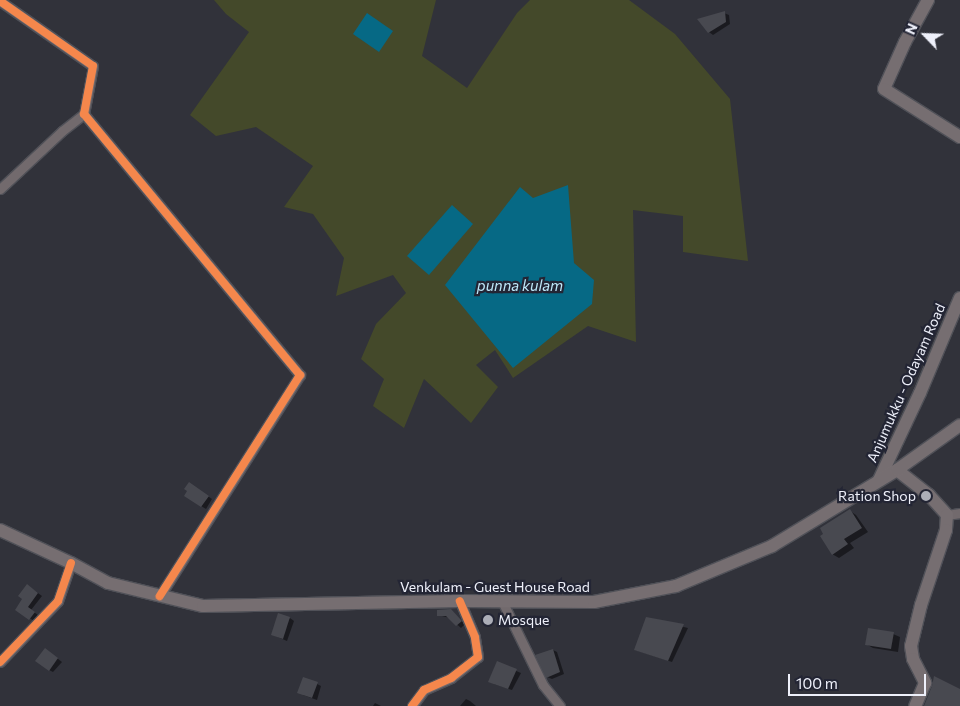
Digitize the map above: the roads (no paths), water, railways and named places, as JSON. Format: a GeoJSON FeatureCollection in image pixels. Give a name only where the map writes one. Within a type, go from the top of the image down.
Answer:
{"type":"FeatureCollection","features":[{"type":"Feature","properties":{"kind":"main road"},"geometry":{"type":"LineString","coordinates":[[928,0],[905,42],[884,89],[960,137]]}},
{"type":"Feature","properties":{"kind":"main road","name":"Anjumukku - Odayam Road"},"geometry":{"type":"LineString","coordinates":[[879,480],[920,393],[960,298]]}},
{"type":"Feature","properties":{"kind":"main road","name":"Venkulam - Guest House Road"},"geometry":{"type":"LineString","coordinates":[[0,530],[71,563],[108,583],[203,606],[460,601],[594,602],[676,586],[772,546],[898,470],[960,424]]}},
{"type":"Feature","properties":{"kind":"main road","name":"Anjumukku - Odayam Road"},"geometry":{"type":"LineString","coordinates":[[898,470],[929,495],[947,515]]}},
{"type":"Feature","properties":{"kind":"main road"},"geometry":{"type":"LineString","coordinates":[[915,706],[924,683],[913,659],[911,646],[921,605],[946,530],[947,515]]}},
{"type":"Feature","properties":{"kind":"street"},"geometry":{"type":"LineString","coordinates":[[0,1],[93,66],[84,114],[62,131],[0,189]]}},
{"type":"Feature","properties":{"kind":"street"},"geometry":{"type":"LineString","coordinates":[[84,114],[300,375],[160,596]]}},
{"type":"Feature","properties":{"kind":"street"},"geometry":{"type":"LineString","coordinates":[[947,515],[960,514]]}},
{"type":"Feature","properties":{"kind":"street"},"geometry":{"type":"LineString","coordinates":[[0,662],[58,601],[71,563]]}},
{"type":"Feature","properties":{"kind":"street"},"geometry":{"type":"LineString","coordinates":[[412,706],[424,690],[451,678],[478,657],[475,638],[460,601]]}},
{"type":"Feature","properties":{"kind":"street"},"geometry":{"type":"LineString","coordinates":[[502,601],[543,685],[560,706]]}},
{"type":"Feature","properties":{"kind":"water"},"geometry":{"type":"Polygon","coordinates":[[[367,13],[393,31],[379,52],[353,34],[367,13]]]}},
{"type":"Feature","properties":{"kind":"water","name":"punna kulam"},"geometry":{"type":"Polygon","coordinates":[[[568,185],[574,263],[594,280],[592,304],[513,368],[445,285],[520,187],[533,198],[568,185]]]}},
{"type":"Feature","properties":{"kind":"water"},"geometry":{"type":"Polygon","coordinates":[[[452,205],[473,224],[429,275],[407,256],[452,205]]]}},
{"type":"Feature","properties":{"kind":"place","name":"Ration Shop"},"geometry":{"type":"Point","coordinates":[926,496]}},
{"type":"Feature","properties":{"kind":"place","name":"Mosque"},"geometry":{"type":"Point","coordinates":[488,620]}}]}
